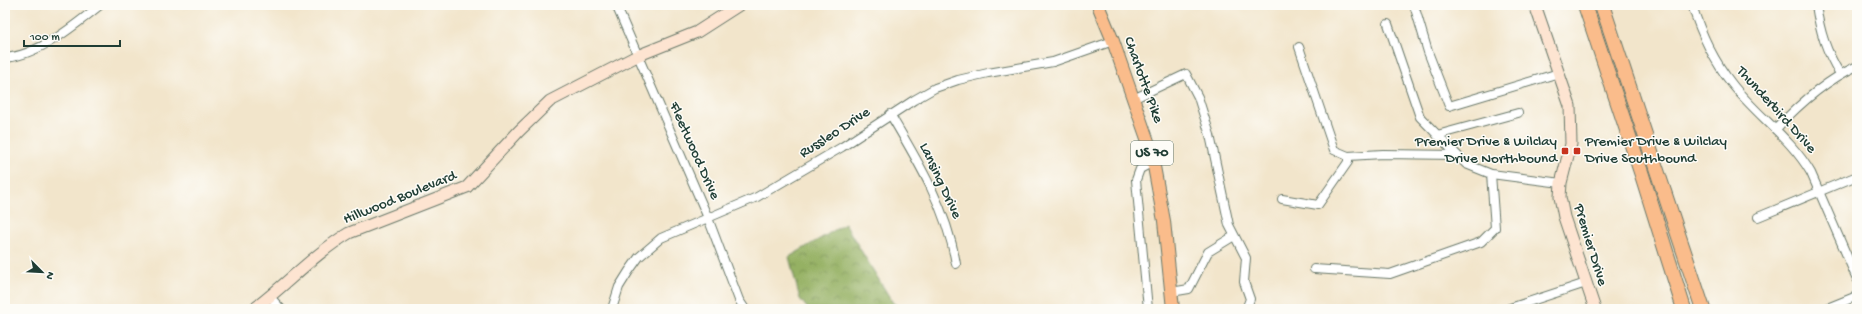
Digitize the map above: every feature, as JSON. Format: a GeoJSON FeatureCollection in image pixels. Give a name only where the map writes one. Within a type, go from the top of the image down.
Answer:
{"type":"FeatureCollection","features":[{"type":"Feature","properties":{"kind":"highway"},"geometry":{"type":"LineString","coordinates":[[1585,5],[1642,175],[1684,309]]}},
{"type":"Feature","properties":{"kind":"highway"},"geometry":{"type":"LineString","coordinates":[[1602,5],[1703,309]]}},
{"type":"Feature","properties":{"kind":"main road","name":"Charlotte Pike"},"geometry":{"type":"LineString","coordinates":[[1098,5],[1113,41],[1151,150],[1164,221],[1173,309]]}},
{"type":"Feature","properties":{"kind":"street"},"geometry":{"type":"LineString","coordinates":[[5,58],[15,57],[37,49],[100,5]]}},
{"type":"Feature","properties":{"kind":"street","name":"Fleetwood Drive"},"geometry":{"type":"LineString","coordinates":[[616,5],[708,218],[739,300],[745,309]]}},
{"type":"Feature","properties":{"kind":"street","name":"Hillwood Boulevard"},"geometry":{"type":"LineString","coordinates":[[254,309],[270,297],[305,264],[332,243],[349,233],[467,187],[518,131],[550,101],[637,56],[697,32],[739,5]]}},
{"type":"Feature","properties":{"kind":"street"},"geometry":{"type":"LineString","coordinates":[[1414,5],[1428,52],[1449,106],[1558,73]]}},
{"type":"Feature","properties":{"kind":"street","name":"Premier Drive"},"geometry":{"type":"LineString","coordinates":[[1535,5],[1570,106],[1571,144],[1561,183],[1560,198],[1564,217],[1595,309]]}},
{"type":"Feature","properties":{"kind":"street","name":"Thunderbird Drive"},"geometry":{"type":"LineString","coordinates":[[1692,5],[1707,46],[1732,85],[1789,141],[1802,157],[1857,279]]}},
{"type":"Feature","properties":{"kind":"street"},"geometry":{"type":"LineString","coordinates":[[1816,5],[1819,28],[1829,55],[1840,74]]}},
{"type":"Feature","properties":{"kind":"street"},"geometry":{"type":"LineString","coordinates":[[1388,24],[1420,117],[1457,156],[1466,164],[1491,174],[1561,183]]}},
{"type":"Feature","properties":{"kind":"street","name":"Russleo Drive"},"geometry":{"type":"LineString","coordinates":[[612,309],[619,287],[639,257],[661,238],[757,197],[842,147],[890,114],[935,88],[958,80],[988,73],[1053,62],[1113,41]]}},
{"type":"Feature","properties":{"kind":"street"},"geometry":{"type":"LineString","coordinates":[[1299,47],[1334,150],[1348,156],[1383,154],[1457,156]]}},
{"type":"Feature","properties":{"kind":"street"},"geometry":{"type":"LineString","coordinates":[[1776,129],[1801,103],[1840,74],[1857,66]]}},
{"type":"Feature","properties":{"kind":"street"},"geometry":{"type":"LineString","coordinates":[[1133,99],[1186,74],[1198,98],[1210,135],[1229,225],[1246,258],[1244,282],[1250,299],[1246,309]]}},
{"type":"Feature","properties":{"kind":"street"},"geometry":{"type":"LineString","coordinates":[[1437,135],[1518,113]]}},
{"type":"Feature","properties":{"kind":"street","name":"Lansing Drive"},"geometry":{"type":"LineString","coordinates":[[890,114],[922,167],[940,207],[954,252],[956,264]]}},
{"type":"Feature","properties":{"kind":"street"},"geometry":{"type":"LineString","coordinates":[[1282,199],[1318,205],[1348,162],[1348,156]]}},
{"type":"Feature","properties":{"kind":"street"},"geometry":{"type":"LineString","coordinates":[[1148,309],[1136,180],[1140,169],[1153,162]]}},
{"type":"Feature","properties":{"kind":"street"},"geometry":{"type":"LineString","coordinates":[[1314,269],[1390,274],[1481,242],[1495,228],[1491,174]]}},
{"type":"Feature","properties":{"kind":"street"},"geometry":{"type":"LineString","coordinates":[[1758,216],[1857,176]]}},
{"type":"Feature","properties":{"kind":"street"},"geometry":{"type":"LineString","coordinates":[[1171,292],[1189,289],[1208,252],[1234,236]]}},
{"type":"Feature","properties":{"kind":"street"},"geometry":{"type":"LineString","coordinates":[[1507,309],[1586,284]]}},
{"type":"Feature","properties":{"kind":"street"},"geometry":{"type":"LineString","coordinates":[[1825,309],[1857,296]]}},
{"type":"Feature","properties":{"kind":"street"},"geometry":{"type":"LineString","coordinates":[[270,297],[281,309]]}},
{"type":"Feature","properties":{"kind":"green space"},"geometry":{"type":"Polygon","coordinates":[[[845,224],[893,303],[903,309],[808,309],[800,299],[789,257],[845,224]]]}},
{"type":"Feature","properties":{"kind":"place","name":"Premier Drive & Wilclay Drive Northbound"},"geometry":{"type":"Point","coordinates":[1565,151]}},
{"type":"Feature","properties":{"kind":"place","name":"Premier Drive & Wilclay Drive Southbound"},"geometry":{"type":"Point","coordinates":[1577,151]}}]}
